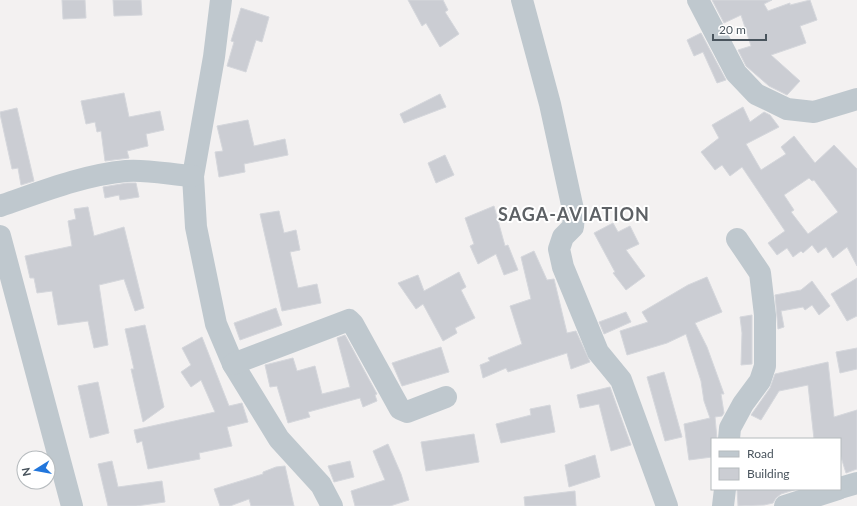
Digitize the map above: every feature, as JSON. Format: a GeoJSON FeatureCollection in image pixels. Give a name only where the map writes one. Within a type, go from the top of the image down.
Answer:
{"type":"FeatureCollection","features":[{"type":"Feature","properties":{"kind":"street"},"geometry":{"type":"LineString","coordinates":[[221,0],[214,57],[193,176],[196,228],[216,324],[233,364],[279,439],[321,485],[332,506]]}},
{"type":"Feature","properties":{"kind":"street"},"geometry":{"type":"LineString","coordinates":[[522,0],[550,104],[574,214],[573,227],[562,237],[559,249],[563,267],[598,352],[622,380],[667,506]]}},
{"type":"Feature","properties":{"kind":"street"},"geometry":{"type":"LineString","coordinates":[[698,0],[736,72],[756,94],[787,109],[814,112],[857,99]]}},
{"type":"Feature","properties":{"kind":"street"},"geometry":{"type":"LineString","coordinates":[[0,206],[83,178],[103,174],[128,171],[193,176]]}},
{"type":"Feature","properties":{"kind":"street"},"geometry":{"type":"LineString","coordinates":[[0,236],[72,506]]}},
{"type":"Feature","properties":{"kind":"street"},"geometry":{"type":"LineString","coordinates":[[729,438],[730,428],[743,404],[760,381],[765,366],[765,315],[760,273],[737,239]]}},
{"type":"Feature","properties":{"kind":"street"},"geometry":{"type":"LineString","coordinates":[[233,364],[349,320],[353,324],[400,409],[407,412],[446,397]]}},
{"type":"Feature","properties":{"kind":"street"},"geometry":{"type":"LineString","coordinates":[[841,488],[857,483]]}},
{"type":"Feature","properties":{"kind":"street"},"geometry":{"type":"LineString","coordinates":[[723,506],[725,490]]}},
{"type":"Feature","properties":{"kind":"street"},"geometry":{"type":"LineString","coordinates":[[785,506],[836,490]]}},
{"type":"Feature","properties":{"kind":"building"},"geometry":{"type":"Polygon","coordinates":[[[62,0],[85,0],[86,18],[63,19],[62,0]]]}},
{"type":"Feature","properties":{"kind":"building"},"geometry":{"type":"Polygon","coordinates":[[[113,0],[141,0],[142,15],[114,16],[113,0]]]}},
{"type":"Feature","properties":{"kind":"building"},"geometry":{"type":"Polygon","coordinates":[[[408,0],[443,0],[448,10],[445,12],[459,34],[440,47],[426,23],[422,26],[408,0]]]}},
{"type":"Feature","properties":{"kind":"building"},"geometry":{"type":"Polygon","coordinates":[[[712,0],[772,0],[764,4],[768,11],[790,3],[790,5],[810,0],[817,20],[800,26],[806,43],[771,55],[800,81],[787,95],[769,86],[746,66],[738,50],[751,46],[741,15],[724,23],[712,0]]]}},
{"type":"Feature","properties":{"kind":"building"},"geometry":{"type":"Polygon","coordinates":[[[241,8],[269,17],[262,42],[256,40],[246,72],[227,66],[234,42],[231,41],[241,8]]]}},
{"type":"Feature","properties":{"kind":"building"},"geometry":{"type":"Polygon","coordinates":[[[701,33],[726,80],[717,83],[703,52],[694,56],[687,40],[701,33]]]}},
{"type":"Feature","properties":{"kind":"building"},"geometry":{"type":"Polygon","coordinates":[[[124,93],[129,117],[160,111],[164,130],[146,134],[148,146],[127,151],[129,158],[105,161],[101,131],[97,132],[95,122],[86,124],[81,101],[124,93]]]}},
{"type":"Feature","properties":{"kind":"building"},"geometry":{"type":"Polygon","coordinates":[[[440,94],[446,107],[404,123],[400,114],[440,94]]]}},
{"type":"Feature","properties":{"kind":"building"},"geometry":{"type":"Polygon","coordinates":[[[743,107],[750,122],[764,112],[770,115],[779,127],[746,144],[761,170],[786,154],[781,147],[794,136],[815,163],[834,145],[857,169],[857,266],[847,247],[833,258],[826,247],[818,253],[812,245],[803,253],[801,251],[793,257],[787,248],[777,255],[768,243],[785,231],[742,167],[730,176],[722,165],[715,170],[701,152],[719,138],[712,125],[743,107]],[[809,178],[784,195],[794,210],[791,212],[808,234],[838,212],[814,180],[812,181],[809,178]]]}},
{"type":"Feature","properties":{"kind":"building"},"geometry":{"type":"Polygon","coordinates":[[[17,108],[34,181],[21,185],[18,168],[12,169],[0,114],[0,112],[17,108]]]}},
{"type":"Feature","properties":{"kind":"building"},"geometry":{"type":"Polygon","coordinates":[[[248,120],[254,146],[285,139],[288,155],[244,164],[245,172],[219,177],[215,152],[223,151],[217,126],[248,120]]]}},
{"type":"Feature","properties":{"kind":"building"},"geometry":{"type":"Polygon","coordinates":[[[445,155],[454,175],[436,183],[428,163],[445,155]]]}},
{"type":"Feature","properties":{"kind":"building"},"geometry":{"type":"Polygon","coordinates":[[[136,183],[139,197],[120,200],[119,195],[105,198],[103,187],[136,183]]]}},
{"type":"Feature","properties":{"kind":"building"},"geometry":{"type":"Polygon","coordinates":[[[494,206],[505,246],[508,245],[518,270],[504,275],[496,254],[478,264],[470,246],[474,244],[465,218],[494,206]]]}},
{"type":"Feature","properties":{"kind":"building"},"geometry":{"type":"Polygon","coordinates":[[[88,207],[94,236],[124,227],[144,308],[135,311],[124,279],[99,285],[108,345],[94,348],[88,321],[58,325],[52,291],[37,293],[34,278],[30,278],[25,256],[72,246],[68,221],[76,219],[74,209],[88,207]]]}},
{"type":"Feature","properties":{"kind":"building"},"geometry":{"type":"Polygon","coordinates":[[[279,211],[284,233],[296,230],[300,250],[290,252],[298,288],[317,284],[321,303],[282,311],[260,214],[279,211]]]}},
{"type":"Feature","properties":{"kind":"building"},"geometry":{"type":"Polygon","coordinates":[[[613,223],[618,232],[630,226],[639,244],[626,250],[645,276],[626,290],[613,273],[615,272],[594,233],[613,223]]]}},
{"type":"Feature","properties":{"kind":"building"},"geometry":{"type":"Polygon","coordinates":[[[534,251],[547,280],[554,279],[567,333],[576,331],[590,362],[571,369],[567,353],[508,372],[506,368],[483,378],[480,365],[490,361],[488,358],[522,344],[510,306],[531,299],[521,257],[534,251]]]}},
{"type":"Feature","properties":{"kind":"building"},"geometry":{"type":"Polygon","coordinates":[[[459,272],[466,287],[461,290],[475,318],[455,328],[457,333],[443,341],[423,304],[416,309],[398,283],[418,275],[424,291],[459,272]]]}},
{"type":"Feature","properties":{"kind":"building"},"geometry":{"type":"Polygon","coordinates":[[[707,277],[722,312],[695,323],[707,347],[724,394],[721,394],[724,413],[722,416],[715,417],[717,438],[711,438],[711,457],[689,460],[684,424],[710,418],[704,401],[701,381],[686,334],[667,343],[627,355],[620,331],[648,322],[642,312],[688,285],[707,277]]]}},
{"type":"Feature","properties":{"kind":"building"},"geometry":{"type":"Polygon","coordinates":[[[857,278],[857,316],[847,321],[831,294],[857,278]]]}},
{"type":"Feature","properties":{"kind":"building"},"geometry":{"type":"Polygon","coordinates":[[[812,281],[830,306],[819,315],[812,305],[805,310],[803,307],[781,311],[784,327],[778,329],[775,295],[801,290],[812,281]]]}},
{"type":"Feature","properties":{"kind":"building"},"geometry":{"type":"Polygon","coordinates":[[[276,308],[282,325],[240,340],[234,323],[276,308]]]}},
{"type":"Feature","properties":{"kind":"building"},"geometry":{"type":"Polygon","coordinates":[[[626,312],[631,322],[604,334],[599,322],[626,312]]]}},
{"type":"Feature","properties":{"kind":"building"},"geometry":{"type":"Polygon","coordinates":[[[752,315],[752,364],[741,365],[742,333],[740,317],[752,315]]]}},
{"type":"Feature","properties":{"kind":"building"},"geometry":{"type":"Polygon","coordinates":[[[145,325],[164,407],[143,422],[131,369],[134,369],[125,329],[145,325]]]}},
{"type":"Feature","properties":{"kind":"building"},"geometry":{"type":"Polygon","coordinates":[[[345,335],[377,394],[375,395],[377,401],[363,407],[360,398],[308,412],[310,417],[288,423],[277,386],[270,387],[265,365],[293,358],[297,371],[315,366],[322,394],[350,387],[337,338],[345,335]]]}},
{"type":"Feature","properties":{"kind":"building"},"geometry":{"type":"Polygon","coordinates":[[[202,337],[229,406],[242,403],[248,422],[227,427],[232,446],[199,453],[200,459],[148,469],[142,441],[137,443],[134,430],[215,412],[201,380],[191,387],[181,372],[191,365],[182,348],[202,337]]]}},
{"type":"Feature","properties":{"kind":"building"},"geometry":{"type":"Polygon","coordinates":[[[441,347],[449,372],[402,386],[392,363],[441,347]]]}},
{"type":"Feature","properties":{"kind":"building"},"geometry":{"type":"Polygon","coordinates":[[[857,348],[857,369],[840,373],[836,352],[857,348]]]}},
{"type":"Feature","properties":{"kind":"building"},"geometry":{"type":"Polygon","coordinates":[[[828,362],[834,417],[857,410],[857,469],[846,473],[841,457],[841,438],[814,438],[808,385],[779,391],[761,420],[751,415],[770,388],[775,374],[828,362]]]}},
{"type":"Feature","properties":{"kind":"building"},"geometry":{"type":"Polygon","coordinates":[[[664,372],[682,437],[665,441],[647,377],[664,372]]]}},
{"type":"Feature","properties":{"kind":"building"},"geometry":{"type":"Polygon","coordinates":[[[98,382],[109,433],[90,438],[78,386],[98,382]]]}},
{"type":"Feature","properties":{"kind":"building"},"geometry":{"type":"Polygon","coordinates":[[[610,387],[631,445],[611,451],[599,404],[580,408],[577,395],[610,387]]]}},
{"type":"Feature","properties":{"kind":"building"},"geometry":{"type":"Polygon","coordinates":[[[550,405],[555,432],[501,443],[496,424],[531,415],[530,409],[550,405]]]}},
{"type":"Feature","properties":{"kind":"building"},"geometry":{"type":"Polygon","coordinates":[[[474,434],[479,462],[426,471],[421,442],[474,434]]]}},
{"type":"Feature","properties":{"kind":"building"},"geometry":{"type":"Polygon","coordinates":[[[388,444],[401,474],[409,500],[390,506],[355,506],[351,491],[385,480],[373,451],[388,444]]]}},
{"type":"Feature","properties":{"kind":"building"},"geometry":{"type":"Polygon","coordinates":[[[595,455],[600,477],[569,487],[565,465],[595,455]]]}},
{"type":"Feature","properties":{"kind":"building"},"geometry":{"type":"Polygon","coordinates":[[[112,461],[118,487],[162,481],[165,502],[136,506],[108,506],[98,464],[112,461]]]}},
{"type":"Feature","properties":{"kind":"building"},"geometry":{"type":"Polygon","coordinates":[[[350,461],[354,477],[334,482],[328,466],[350,461]]]}},
{"type":"Feature","properties":{"kind":"building"},"geometry":{"type":"Polygon","coordinates":[[[285,466],[294,506],[251,506],[249,499],[230,506],[220,506],[214,489],[263,474],[263,472],[276,467],[285,466]]]}},
{"type":"Feature","properties":{"kind":"building"},"geometry":{"type":"Polygon","coordinates":[[[737,490],[794,490],[781,494],[773,503],[764,505],[738,506],[737,490]]]}},
{"type":"Feature","properties":{"kind":"building"},"geometry":{"type":"Polygon","coordinates":[[[575,491],[576,506],[525,506],[524,497],[575,491]]]}},
{"type":"Feature","properties":{"kind":"district","name":"SAGA-AVIATION"},"geometry":{"type":"Point","coordinates":[574,214]}}]}
